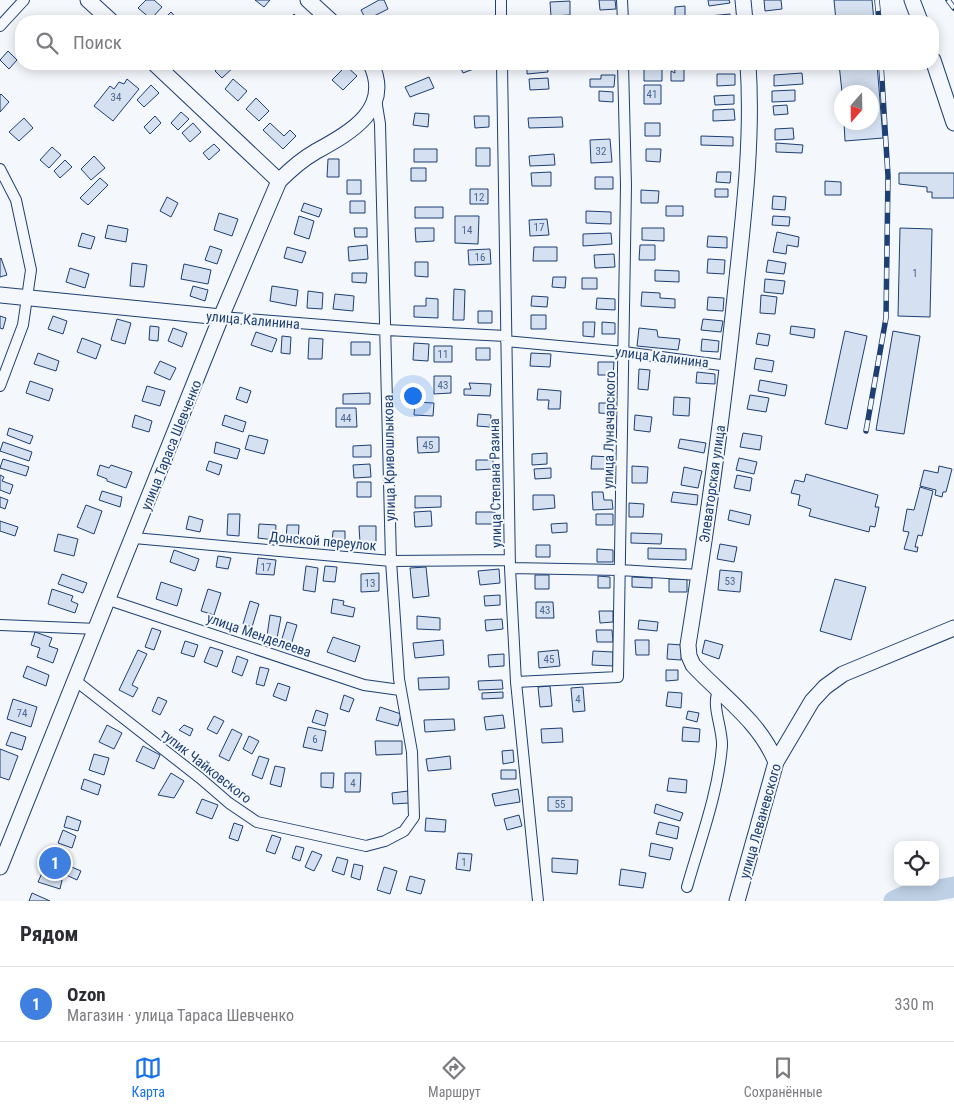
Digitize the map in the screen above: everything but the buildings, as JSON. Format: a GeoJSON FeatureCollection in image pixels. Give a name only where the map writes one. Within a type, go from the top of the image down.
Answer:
{"type":"FeatureCollection","features":[{"type":"Feature","properties":{"kind":"street"},"geometry":{"type":"LineString","coordinates":[[0,26],[24,0]]}},
{"type":"Feature","properties":{"kind":"street"},"geometry":{"type":"LineString","coordinates":[[88,0],[104,15]]}},
{"type":"Feature","properties":{"kind":"street"},"geometry":{"type":"LineString","coordinates":[[308,0],[324,15]]}},
{"type":"Feature","properties":{"kind":"street"},"geometry":{"type":"LineString","coordinates":[[501,0],[501,15]]}},
{"type":"Feature","properties":{"kind":"street"},"geometry":{"type":"LineString","coordinates":[[622,0],[623,15]]}},
{"type":"Feature","properties":{"kind":"street"},"geometry":{"type":"LineString","coordinates":[[743,0],[744,15]]}},
{"type":"Feature","properties":{"kind":"street"},"geometry":{"type":"LineString","coordinates":[[912,0],[918,15]]}},
{"type":"Feature","properties":{"kind":"street"},"geometry":{"type":"LineString","coordinates":[[162,70],[279,181],[294,166],[348,134],[372,107],[376,98]]}},
{"type":"Feature","properties":{"kind":"street","name":"улица Кривошлыкова"},"geometry":{"type":"LineString","coordinates":[[373,70],[377,81],[376,98],[380,124],[391,561],[400,690],[412,752],[414,817]]}},
{"type":"Feature","properties":{"kind":"street","name":"улица Степана Разина"},"geometry":{"type":"LineString","coordinates":[[502,70],[510,564],[516,682],[538,901]]}},
{"type":"Feature","properties":{"kind":"street","name":"улица Луначарского"},"geometry":{"type":"LineString","coordinates":[[516,682],[618,677],[626,186],[623,70]]}},
{"type":"Feature","properties":{"kind":"street","name":"Элеваторская улица"},"geometry":{"type":"LineString","coordinates":[[748,70],[750,118],[742,238],[728,366],[688,645],[689,656],[693,665],[754,725],[768,743],[776,762]]}},
{"type":"Feature","properties":{"kind":"street"},"geometry":{"type":"LineString","coordinates":[[936,70],[954,123]]}},
{"type":"Feature","properties":{"kind":"street"},"geometry":{"type":"LineString","coordinates":[[0,169],[16,200],[32,270],[23,325],[0,386]]}},
{"type":"Feature","properties":{"kind":"street","name":"улица Тараса Шевченко"},"geometry":{"type":"LineString","coordinates":[[0,868],[98,629],[221,317],[279,181]]}},
{"type":"Feature","properties":{"kind":"street","name":"улица Калинина"},"geometry":{"type":"LineString","coordinates":[[0,295],[221,317],[506,339],[728,366]]}},
{"type":"Feature","properties":{"kind":"street","name":"Донской переулок"},"geometry":{"type":"LineString","coordinates":[[134,538],[391,561],[510,564],[699,575]]}},
{"type":"Feature","properties":{"kind":"street","name":"улица Менделеева"},"geometry":{"type":"LineString","coordinates":[[109,600],[364,685],[400,690]]}},
{"type":"Feature","properties":{"kind":"street"},"geometry":{"type":"LineString","coordinates":[[0,625],[98,629]]}},
{"type":"Feature","properties":{"kind":"street","name":"улица Леваневского"},"geometry":{"type":"LineString","coordinates":[[737,901],[776,762],[812,701],[825,687],[843,674],[954,628]]}},
{"type":"Feature","properties":{"kind":"street","name":"тупик Чайковского"},"geometry":{"type":"LineString","coordinates":[[76,681],[229,803],[257,822],[366,846],[385,841],[404,831],[414,817]]}},
{"type":"Feature","properties":{"kind":"street"},"geometry":{"type":"LineString","coordinates":[[687,887],[708,816],[720,762],[722,738],[715,700],[719,690]]}},
{"type":"Feature","properties":{"kind":"waterway"},"geometry":{"type":"LineString","coordinates":[[894,901],[905,896],[954,887]]}},
{"type":"Feature","properties":{"kind":"railway"},"geometry":{"type":"LineString","coordinates":[[877,0],[878,15]]}},
{"type":"Feature","properties":{"kind":"railway"},"geometry":{"type":"LineString","coordinates":[[948,0],[954,8]]}},
{"type":"Feature","properties":{"kind":"railway"},"geometry":{"type":"LineString","coordinates":[[866,431],[886,318],[888,176],[881,70]]}},
{"type":"Feature","properties":{"kind":"place","name":"Ozon"},"geometry":{"type":"Point","coordinates":[55,863]}}]}
